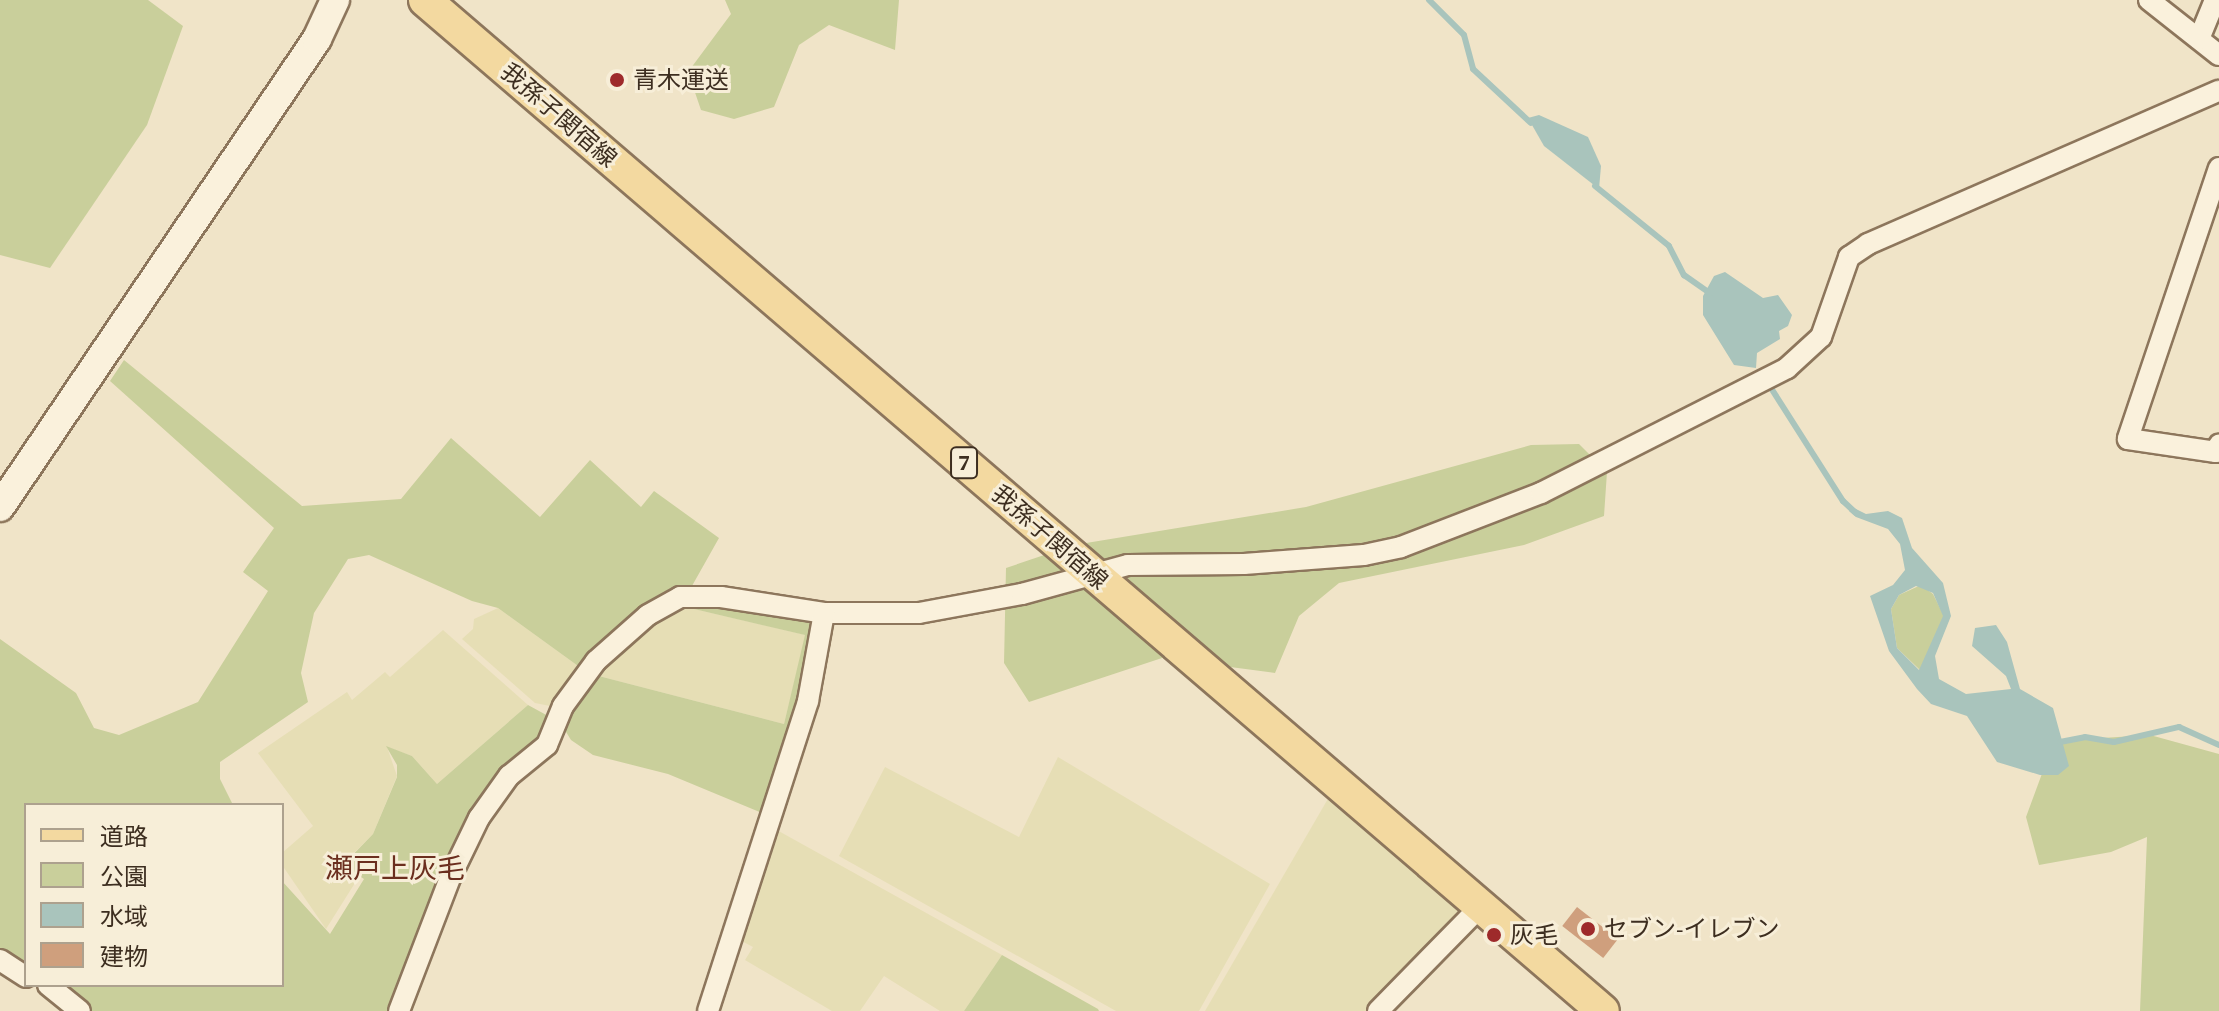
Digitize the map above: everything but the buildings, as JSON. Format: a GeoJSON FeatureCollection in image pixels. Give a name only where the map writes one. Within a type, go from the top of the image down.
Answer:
{"type":"FeatureCollection","features":[{"type":"Feature","properties":{"kind":"main road","name":"我孫子関宿線"},"geometry":{"type":"LineString","coordinates":[[425,0],[1603,1011]]}},
{"type":"Feature","properties":{"kind":"street"},"geometry":{"type":"LineString","coordinates":[[0,507],[267,116],[317,39],[335,0]]}},
{"type":"Feature","properties":{"kind":"street"},"geometry":{"type":"LineString","coordinates":[[2149,0],[2219,55]]}},
{"type":"Feature","properties":{"kind":"street"},"geometry":{"type":"LineString","coordinates":[[2199,39],[2215,0]]}},
{"type":"Feature","properties":{"kind":"street"},"geometry":{"type":"LineString","coordinates":[[399,1011],[450,878],[479,818],[509,776],[547,745],[563,706],[605,653],[648,615],[680,597],[721,597],[824,613],[957,608],[1128,565],[1364,555],[1478,521],[1787,368],[1821,337],[1849,257],[1868,244],[2219,91]]}},
{"type":"Feature","properties":{"kind":"street"},"geometry":{"type":"LineString","coordinates":[[2219,168],[2128,439],[2216,452],[2219,445]]}},
{"type":"Feature","properties":{"kind":"street"},"geometry":{"type":"LineString","coordinates":[[708,1011],[808,701],[824,613]]}},
{"type":"Feature","properties":{"kind":"street"},"geometry":{"type":"LineString","coordinates":[[1378,1011],[1480,907]]}},
{"type":"Feature","properties":{"kind":"street"},"geometry":{"type":"LineString","coordinates":[[0,960],[24,976]]}},
{"type":"Feature","properties":{"kind":"street"},"geometry":{"type":"LineString","coordinates":[[50,987],[80,1011]]}},
{"type":"Feature","properties":{"kind":"shaded area"},"geometry":{"type":"Polygon","coordinates":[[[677,605],[806,635],[784,724],[591,674],[677,605]]]}},
{"type":"Feature","properties":{"kind":"shaded area"},"geometry":{"type":"Polygon","coordinates":[[[498,608],[585,671],[555,707],[535,703],[462,639],[473,629],[474,619],[498,608]]]}},
{"type":"Feature","properties":{"kind":"shaded area"},"geometry":{"type":"Polygon","coordinates":[[[443,630],[528,705],[437,784],[412,756],[387,747],[397,776],[373,834],[343,864],[360,875],[326,929],[284,868],[284,851],[313,826],[258,753],[347,692],[352,700],[385,672],[390,677],[443,630]]]}},
{"type":"Feature","properties":{"kind":"shaded area"},"geometry":{"type":"Polygon","coordinates":[[[1058,757],[1270,884],[1199,1011],[1116,1011],[839,856],[885,767],[1019,837],[1058,757]]]}},
{"type":"Feature","properties":{"kind":"shaded area"},"geometry":{"type":"Polygon","coordinates":[[[1329,797],[1466,913],[1373,1011],[1205,1011],[1329,797]]]}},
{"type":"Feature","properties":{"kind":"shaded area"},"geometry":{"type":"Polygon","coordinates":[[[775,829],[1002,955],[964,1011],[940,1011],[884,976],[860,1011],[832,1011],[745,960],[753,947],[738,939],[775,829]]]}},
{"type":"Feature","properties":{"kind":"green space"},"geometry":{"type":"Polygon","coordinates":[[[0,0],[148,0],[183,26],[147,125],[50,268],[0,255],[0,0]]]}},
{"type":"Feature","properties":{"kind":"green space"},"geometry":{"type":"Polygon","coordinates":[[[725,0],[899,0],[895,50],[829,25],[799,45],[774,107],[734,119],[701,110],[688,72],[731,14],[725,0]]]}},
{"type":"Feature","properties":{"kind":"green space"},"geometry":{"type":"Polygon","coordinates":[[[124,360],[302,506],[401,499],[451,438],[540,517],[590,460],[641,507],[654,491],[719,538],[688,593],[585,671],[498,608],[472,601],[369,555],[348,559],[314,613],[301,673],[308,702],[220,762],[220,779],[232,803],[24,803],[24,967],[0,950],[0,639],[76,693],[94,728],[119,735],[198,702],[268,591],[243,572],[274,528],[110,381],[124,360]]]}},
{"type":"Feature","properties":{"kind":"green space"},"geometry":{"type":"Polygon","coordinates":[[[1579,444],[1607,472],[1604,516],[1524,545],[1339,583],[1299,616],[1275,673],[1162,658],[1029,702],[1004,663],[1006,568],[1074,545],[1306,507],[1531,445],[1579,444]]]}},
{"type":"Feature","properties":{"kind":"green space"},"geometry":{"type":"Polygon","coordinates":[[[1921,585],[1933,594],[1944,616],[1920,670],[1897,648],[1891,609],[1899,595],[1921,585]]]}},
{"type":"Feature","properties":{"kind":"green space"},"geometry":{"type":"Polygon","coordinates":[[[685,601],[817,616],[805,697],[762,813],[668,774],[593,755],[571,740],[563,727],[591,674],[784,724],[805,635],[677,605],[685,601]]]}},
{"type":"Feature","properties":{"kind":"green space"},"geometry":{"type":"Polygon","coordinates":[[[528,705],[550,717],[550,732],[517,763],[396,1011],[89,1011],[68,987],[284,987],[284,883],[330,934],[364,879],[343,865],[373,834],[397,777],[397,765],[386,746],[412,756],[437,784],[528,705]]]}},
{"type":"Feature","properties":{"kind":"green space"},"geometry":{"type":"Polygon","coordinates":[[[2150,735],[2219,754],[2219,1011],[2140,1011],[2147,837],[2111,852],[2039,865],[2026,817],[2054,741],[2150,735]]]}},
{"type":"Feature","properties":{"kind":"green space"},"geometry":{"type":"Polygon","coordinates":[[[1002,955],[1098,1009],[1099,1011],[964,1011],[1002,955]]]}},
{"type":"Feature","properties":{"kind":"water"},"geometry":{"type":"Polygon","coordinates":[[[1539,115],[1588,137],[1601,166],[1599,189],[1544,146],[1528,118],[1539,115]]]}},
{"type":"Feature","properties":{"kind":"water"},"geometry":{"type":"Polygon","coordinates":[[[1725,272],[1763,298],[1778,295],[1792,315],[1788,326],[1779,331],[1780,339],[1757,353],[1756,368],[1734,365],[1703,315],[1703,296],[1714,276],[1725,272]]]}},
{"type":"Feature","properties":{"kind":"water"},"geometry":{"type":"Polygon","coordinates":[[[1852,507],[1866,514],[1888,511],[1902,518],[1912,548],[1943,583],[1951,616],[1935,656],[1939,679],[1966,694],[2011,689],[2006,676],[1972,646],[1975,628],[1996,625],[2007,642],[2020,689],[2053,708],[2069,766],[2058,775],[2040,775],[1997,762],[1967,716],[1931,704],[1917,689],[1889,651],[1870,596],[1893,585],[1905,570],[1900,544],[1888,529],[1856,517],[1849,511],[1852,507]],[[1916,586],[1899,595],[1891,609],[1897,648],[1919,670],[1943,616],[1933,593],[1916,586]]]}},
{"type":"Feature","properties":{"kind":"waterway"},"geometry":{"type":"LineString","coordinates":[[1429,0],[1464,35],[1473,69],[1531,123]]}},
{"type":"Feature","properties":{"kind":"waterway"},"geometry":{"type":"LineString","coordinates":[[1595,186],[1669,246],[1684,275],[1710,293]]}},
{"type":"Feature","properties":{"kind":"waterway"},"geometry":{"type":"LineString","coordinates":[[1771,388],[1843,501],[1856,513]]}},
{"type":"Feature","properties":{"kind":"waterway"},"geometry":{"type":"LineString","coordinates":[[2060,742],[2085,737],[2114,742],[2179,727],[2219,745]]}},
{"type":"Feature","properties":{"kind":"place","name":"青木運送"},"geometry":{"type":"Point","coordinates":[617,80]}},
{"type":"Feature","properties":{"kind":"place","name":"セブン-イレブン"},"geometry":{"type":"Point","coordinates":[1588,929]}},
{"type":"Feature","properties":{"kind":"place","name":"灰毛"},"geometry":{"type":"Point","coordinates":[1494,935]}},
{"type":"Feature","properties":{"kind":"district","name":"瀬戸上灰毛"},"geometry":{"type":"Point","coordinates":[395,868]}}]}
